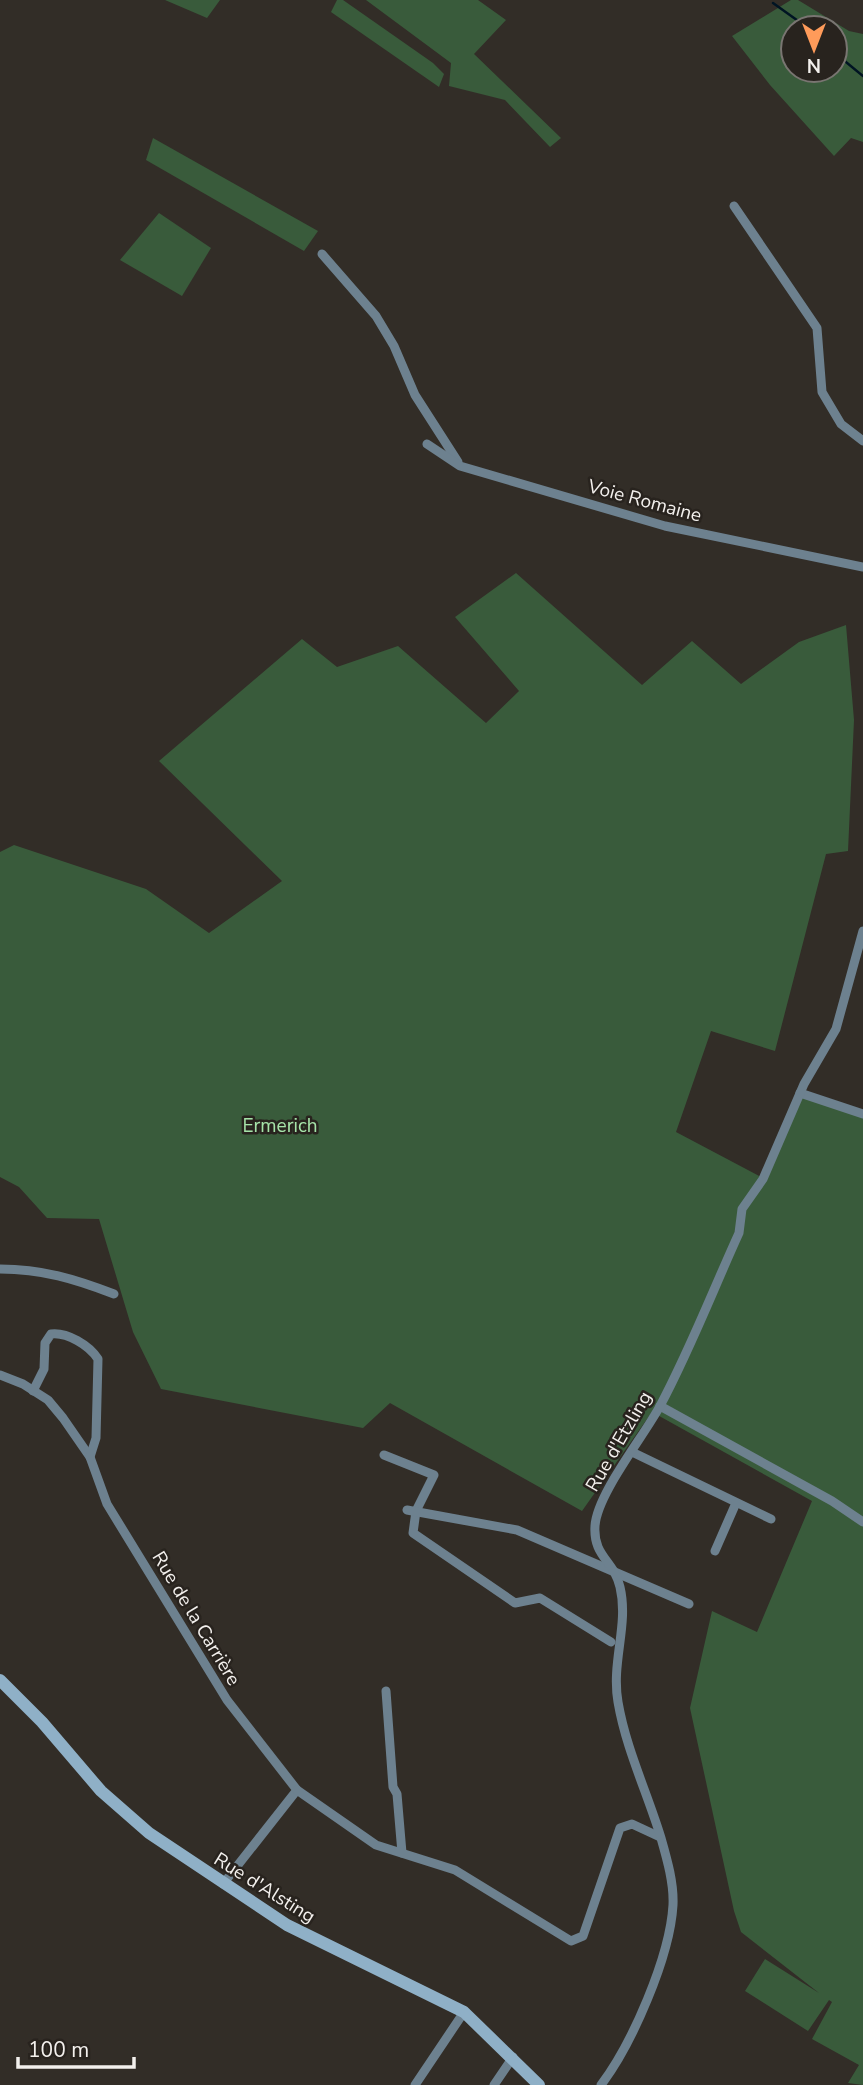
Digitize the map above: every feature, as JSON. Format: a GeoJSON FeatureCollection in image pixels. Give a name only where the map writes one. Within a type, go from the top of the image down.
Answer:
{"type":"FeatureCollection","features":[{"type":"Feature","properties":{"kind":"main road","name":"Rue d'Alsting"},"geometry":{"type":"LineString","coordinates":[[0,1680],[42,1722],[115,1806],[223,1884],[309,1937],[464,2011],[539,2085]]}},
{"type":"Feature","properties":{"kind":"street"},"geometry":{"type":"LineString","coordinates":[[734,206],[817,328],[822,392],[841,425],[863,441]]}},
{"type":"Feature","properties":{"kind":"street"},"geometry":{"type":"LineString","coordinates":[[322,254],[376,316],[394,346],[415,395],[460,467]]}},
{"type":"Feature","properties":{"kind":"street","name":"Voie Romaine"},"geometry":{"type":"LineString","coordinates":[[427,444],[460,467],[665,526],[863,567]]}},
{"type":"Feature","properties":{"kind":"street","name":"Rue d'Etzling"},"geometry":{"type":"LineString","coordinates":[[601,2085],[619,2062],[657,1974],[673,1906],[671,1879],[660,1837],[626,1738],[614,1678],[622,1623],[621,1588],[615,1572],[595,1547],[595,1523],[603,1502],[660,1406],[739,1233],[743,1209],[763,1179],[800,1093],[836,1029],[863,931]]}},
{"type":"Feature","properties":{"kind":"street"},"geometry":{"type":"LineString","coordinates":[[800,1093],[863,1114]]}},
{"type":"Feature","properties":{"kind":"street"},"geometry":{"type":"LineString","coordinates":[[0,1268],[31,1269],[64,1275],[114,1294]]}},
{"type":"Feature","properties":{"kind":"street"},"geometry":{"type":"LineString","coordinates":[[33,1391],[44,1369],[45,1343],[51,1334],[85,1345],[94,1353],[98,1359],[96,1438],[90,1457]]}},
{"type":"Feature","properties":{"kind":"street","name":"Rue de la Carrière"},"geometry":{"type":"LineString","coordinates":[[0,1376],[48,1400],[90,1457],[107,1504],[227,1700],[298,1790],[376,1845],[454,1870],[571,1941],[583,1936],[620,1828],[632,1824],[660,1837]]}},
{"type":"Feature","properties":{"kind":"street"},"geometry":{"type":"LineString","coordinates":[[660,1406],[832,1501],[863,1522]]}},
{"type":"Feature","properties":{"kind":"street"},"geometry":{"type":"LineString","coordinates":[[632,1452],[771,1519]]}},
{"type":"Feature","properties":{"kind":"street"},"geometry":{"type":"LineString","coordinates":[[384,1455],[434,1475],[412,1511],[413,1533],[514,1603],[540,1598],[611,1642]]}},
{"type":"Feature","properties":{"kind":"street"},"geometry":{"type":"LineString","coordinates":[[715,1551],[736,1503]]}},
{"type":"Feature","properties":{"kind":"street"},"geometry":{"type":"LineString","coordinates":[[412,1511],[517,1530],[690,1604]]}},
{"type":"Feature","properties":{"kind":"street"},"geometry":{"type":"LineString","coordinates":[[386,1691],[393,1787],[397,1794],[402,1853]]}},
{"type":"Feature","properties":{"kind":"street"},"geometry":{"type":"LineString","coordinates":[[223,1884],[298,1790]]}},
{"type":"Feature","properties":{"kind":"street"},"geometry":{"type":"LineString","coordinates":[[415,2085],[464,2011]]}},
{"type":"Feature","properties":{"kind":"street"},"geometry":{"type":"LineString","coordinates":[[495,2085],[513,2057]]}},
{"type":"Feature","properties":{"kind":"green space"},"geometry":{"type":"Polygon","coordinates":[[[165,0],[220,0],[207,18],[165,0]]]}},
{"type":"Feature","properties":{"kind":"green space"},"geometry":{"type":"Polygon","coordinates":[[[337,0],[343,0],[433,63],[444,74],[439,87],[331,12],[337,0]]]}},
{"type":"Feature","properties":{"kind":"green space"},"geometry":{"type":"Polygon","coordinates":[[[366,0],[478,0],[506,20],[474,54],[561,138],[550,147],[505,100],[449,86],[451,63],[366,0]]]}},
{"type":"Feature","properties":{"kind":"green space"},"geometry":{"type":"Polygon","coordinates":[[[791,0],[798,0],[821,14],[779,14],[779,84],[849,84],[849,31],[863,34],[863,142],[851,138],[834,156],[770,85],[732,36],[791,0]]]}},
{"type":"Feature","properties":{"kind":"green space"},"geometry":{"type":"Polygon","coordinates":[[[153,138],[318,231],[304,251],[146,160],[153,138]]]}},
{"type":"Feature","properties":{"kind":"green space"},"geometry":{"type":"Polygon","coordinates":[[[159,213],[211,248],[182,296],[120,260],[159,213]]]}},
{"type":"Feature","properties":{"kind":"green space","name":"Ermerich"},"geometry":{"type":"Polygon","coordinates":[[[516,573],[642,685],[692,641],[741,684],[799,642],[846,625],[854,720],[848,851],[826,854],[775,1051],[711,1031],[676,1132],[763,1178],[800,1093],[863,1114],[863,2085],[848,2083],[859,2065],[812,2039],[832,2002],[829,2000],[808,2031],[745,1991],[765,1959],[819,1993],[741,1932],[734,1911],[690,1708],[712,1611],[757,1632],[812,1501],[652,1412],[582,1511],[390,1403],[363,1428],[161,1389],[133,1332],[99,1219],[47,1218],[19,1187],[0,1177],[0,852],[14,845],[146,889],[209,933],[282,881],[159,761],[302,639],[337,667],[398,646],[486,723],[519,691],[455,617],[516,573]]]}},
{"type":"Feature","properties":{"kind":"waterway"},"geometry":{"type":"LineString","coordinates":[[773,3],[788,14]]}},
{"type":"Feature","properties":{"kind":"waterway"},"geometry":{"type":"LineString","coordinates":[[849,64],[863,76]]}}]}
